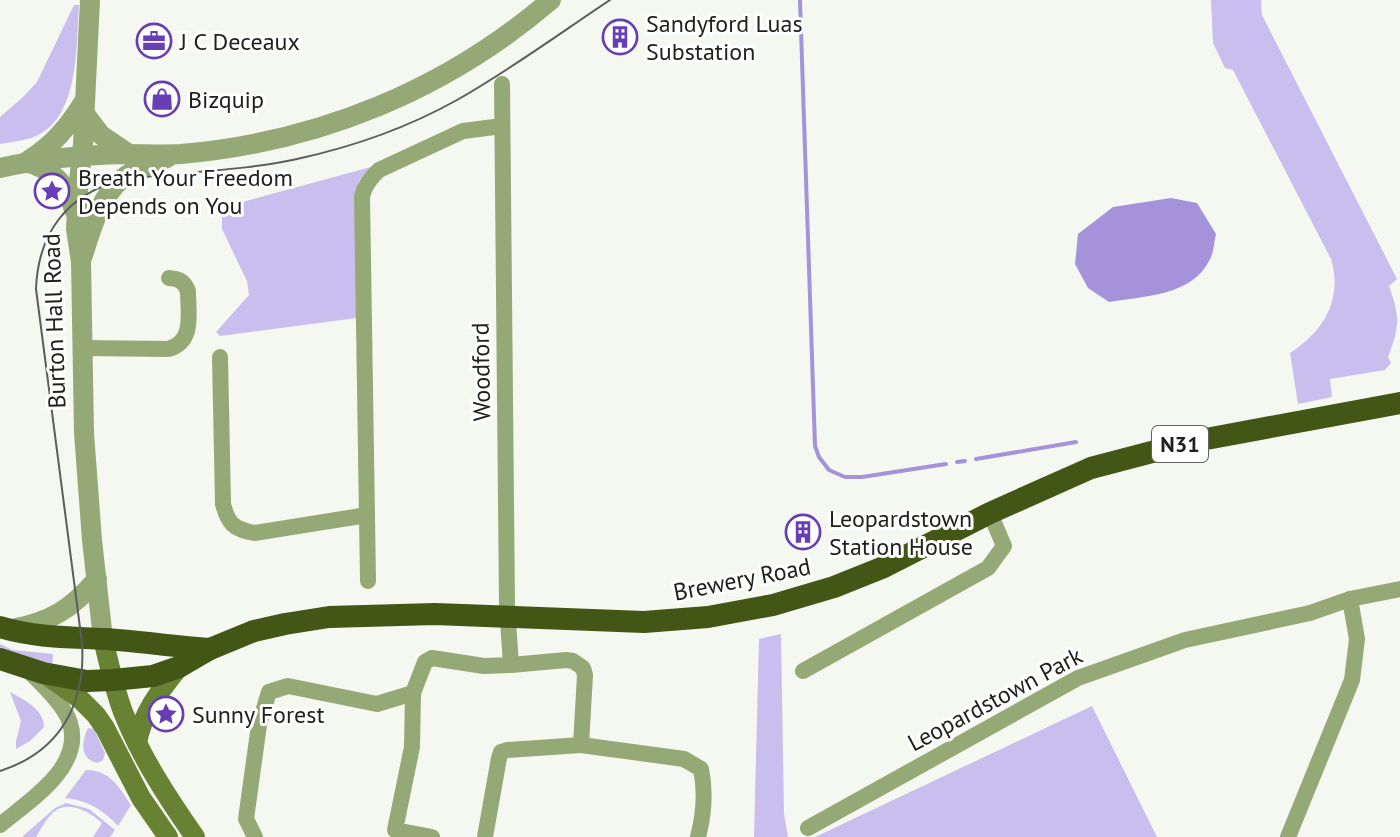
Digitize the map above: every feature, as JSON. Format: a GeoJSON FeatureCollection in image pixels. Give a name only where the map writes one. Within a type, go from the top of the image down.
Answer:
{"type":"FeatureCollection","features":[{"type":"Feature","properties":{"kind":"highway","name":"Brewery Road"},"geometry":{"type":"LineString","coordinates":[[113,680],[153,676],[179,667],[210,649],[254,631],[329,617],[435,614],[644,622],[708,617],[773,605],[834,587],[884,567],[990,513],[1091,468],[1176,445],[1400,403]]}},
{"type":"Feature","properties":{"kind":"highway","name":"N31"},"geometry":{"type":"LineString","coordinates":[[4,629],[56,638],[103,639]]}},
{"type":"Feature","properties":{"kind":"highway","name":"Brewery Road"},"geometry":{"type":"LineString","coordinates":[[103,639],[210,649]]}},
{"type":"Feature","properties":{"kind":"highway","name":"N31"},"geometry":{"type":"LineString","coordinates":[[0,659],[35,671],[87,681],[113,680]]}},
{"type":"Feature","properties":{"kind":"main road"},"geometry":{"type":"LineString","coordinates":[[103,639],[123,711],[137,743],[155,777],[195,837]]}},
{"type":"Feature","properties":{"kind":"main road"},"geometry":{"type":"LineString","coordinates":[[137,743],[142,722],[154,700],[179,667]]}},
{"type":"Feature","properties":{"kind":"main road"},"geometry":{"type":"LineString","coordinates":[[35,671],[79,698],[96,715],[141,798],[168,837]]}},
{"type":"Feature","properties":{"kind":"street","name":"Burton Hall Road"},"geometry":{"type":"LineString","coordinates":[[90,0],[76,229],[81,262],[84,433],[103,639]]}},
{"type":"Feature","properties":{"kind":"street"},"geometry":{"type":"LineString","coordinates":[[0,168],[82,156],[179,154],[251,146],[301,134],[349,118],[422,86],[472,59],[551,0]]}},
{"type":"Feature","properties":{"kind":"street","name":"Woodford"},"geometry":{"type":"LineString","coordinates":[[502,84],[511,665]]}},
{"type":"Feature","properties":{"kind":"street"},"geometry":{"type":"LineString","coordinates":[[25,162],[62,134],[85,106],[101,135],[129,154]]}},
{"type":"Feature","properties":{"kind":"street"},"geometry":{"type":"LineString","coordinates":[[368,581],[362,196],[365,186],[379,170],[463,131],[502,126]]}},
{"type":"Feature","properties":{"kind":"street"},"geometry":{"type":"LineString","coordinates":[[81,262],[98,209],[121,180],[132,172],[179,154]]}},
{"type":"Feature","properties":{"kind":"street"},"geometry":{"type":"LineString","coordinates":[[25,162],[40,166],[63,184],[76,218]]}},
{"type":"Feature","properties":{"kind":"street"},"geometry":{"type":"LineString","coordinates":[[81,348],[177,347],[188,330],[188,291],[179,279],[169,278]]}},
{"type":"Feature","properties":{"kind":"street"},"geometry":{"type":"LineString","coordinates":[[220,357],[223,504],[234,527],[254,533],[367,515]]}},
{"type":"Feature","properties":{"kind":"street"},"geometry":{"type":"LineString","coordinates":[[803,671],[988,568],[1004,546],[990,513]]}},
{"type":"Feature","properties":{"kind":"street"},"geometry":{"type":"LineString","coordinates":[[4,629],[47,620],[78,600],[97,579]]}},
{"type":"Feature","properties":{"kind":"street","name":"Leopardstown Park"},"geometry":{"type":"LineString","coordinates":[[808,828],[1078,678],[1185,640],[1310,613],[1350,599],[1400,589]]}},
{"type":"Feature","properties":{"kind":"street"},"geometry":{"type":"LineString","coordinates":[[1288,837],[1352,680],[1357,639],[1350,599]]}},
{"type":"Feature","properties":{"kind":"street"},"geometry":{"type":"LineString","coordinates":[[432,837],[395,830],[412,747],[413,693],[425,662],[432,658],[484,666],[573,661],[583,668],[585,675],[581,745]]}},
{"type":"Feature","properties":{"kind":"street"},"geometry":{"type":"LineString","coordinates":[[0,825],[53,780],[64,766],[72,742],[70,720],[35,671]]}},
{"type":"Feature","properties":{"kind":"street"},"geometry":{"type":"LineString","coordinates":[[255,837],[246,819],[259,725],[269,692],[288,686],[377,704],[413,693]]}},
{"type":"Feature","properties":{"kind":"street"},"geometry":{"type":"LineString","coordinates":[[485,837],[501,752],[581,745],[684,759],[701,769],[704,814],[698,837]]}},
{"type":"Feature","properties":{"kind":"shaded area"},"geometry":{"type":"Polygon","coordinates":[[[1211,0],[1261,0],[1262,15],[1397,279],[1389,286],[1397,322],[1388,357],[1391,363],[1385,370],[1330,379],[1332,397],[1298,404],[1290,353],[1312,335],[1328,313],[1334,287],[1331,259],[1233,70],[1225,68],[1213,43],[1211,0]]]}},
{"type":"Feature","properties":{"kind":"shaded area"},"geometry":{"type":"Polygon","coordinates":[[[74,5],[79,5],[75,61],[67,100],[59,116],[47,129],[31,138],[0,144],[0,117],[37,82],[74,5]]]}},
{"type":"Feature","properties":{"kind":"shaded area"},"geometry":{"type":"Polygon","coordinates":[[[371,167],[360,179],[355,197],[357,318],[220,336],[216,332],[249,295],[247,281],[222,229],[222,217],[235,204],[371,167]]]}},
{"type":"Feature","properties":{"kind":"shaded area"},"geometry":{"type":"Polygon","coordinates":[[[1171,198],[1197,203],[1216,234],[1211,256],[1202,271],[1180,287],[1137,298],[1109,302],[1088,288],[1075,264],[1078,234],[1113,207],[1171,198]]]}},
{"type":"Feature","properties":{"kind":"shaded area"},"geometry":{"type":"Polygon","coordinates":[[[781,634],[784,814],[788,837],[754,837],[759,639],[781,634]]]}},
{"type":"Feature","properties":{"kind":"shaded area"},"geometry":{"type":"Polygon","coordinates":[[[0,644],[13,650],[53,654],[52,668],[0,653],[0,644]]]}},
{"type":"Feature","properties":{"kind":"shaded area"},"geometry":{"type":"Polygon","coordinates":[[[10,692],[37,710],[44,727],[16,749],[21,721],[10,692]]]}},
{"type":"Feature","properties":{"kind":"shaded area"},"geometry":{"type":"Polygon","coordinates":[[[1092,706],[1157,837],[815,837],[1092,706]]]}},
{"type":"Feature","properties":{"kind":"shaded area"},"geometry":{"type":"Polygon","coordinates":[[[88,728],[94,729],[105,753],[98,763],[85,754],[84,739],[88,728]]]}},
{"type":"Feature","properties":{"kind":"shaded area"},"geometry":{"type":"Polygon","coordinates":[[[86,770],[108,776],[131,805],[118,826],[94,807],[65,798],[86,770]]]}},
{"type":"Feature","properties":{"kind":"shaded area"},"geometry":{"type":"Polygon","coordinates":[[[66,803],[89,809],[115,830],[110,837],[93,837],[102,823],[86,812],[67,807],[52,814],[36,837],[22,837],[55,808],[66,803]]]}},
{"type":"Feature","properties":{"kind":"waterway"},"geometry":{"type":"LineString","coordinates":[[800,1],[815,446],[829,470],[845,477],[946,464]]}},
{"type":"Feature","properties":{"kind":"waterway"},"geometry":{"type":"LineString","coordinates":[[976,459],[1076,442]]}},
{"type":"Feature","properties":{"kind":"waterway"},"geometry":{"type":"LineString","coordinates":[[957,462],[965,461]]}},
{"type":"Feature","properties":{"kind":"tram line"},"geometry":{"type":"LineString","coordinates":[[0,771],[39,752],[65,723],[74,705],[82,665],[82,643],[36,289],[42,251],[59,220],[85,196],[121,180],[275,163],[379,136],[438,110],[477,88],[610,0]]}},
{"type":"Feature","properties":{"kind":"place","name":"Sandyford Luas Substation"},"geometry":{"type":"Point","coordinates":[620,37]}},
{"type":"Feature","properties":{"kind":"place","name":"J C Deceaux"},"geometry":{"type":"Point","coordinates":[154,41]}},
{"type":"Feature","properties":{"kind":"place","name":"Bizquip"},"geometry":{"type":"Point","coordinates":[162,99]}},
{"type":"Feature","properties":{"kind":"place","name":"Breath Your Freedom Depends on You"},"geometry":{"type":"Point","coordinates":[52,191]}},
{"type":"Feature","properties":{"kind":"place","name":"Leopardstown Station House"},"geometry":{"type":"Point","coordinates":[803,532]}},
{"type":"Feature","properties":{"kind":"place","name":"Sunny Forest"},"geometry":{"type":"Point","coordinates":[166,714]}}]}
